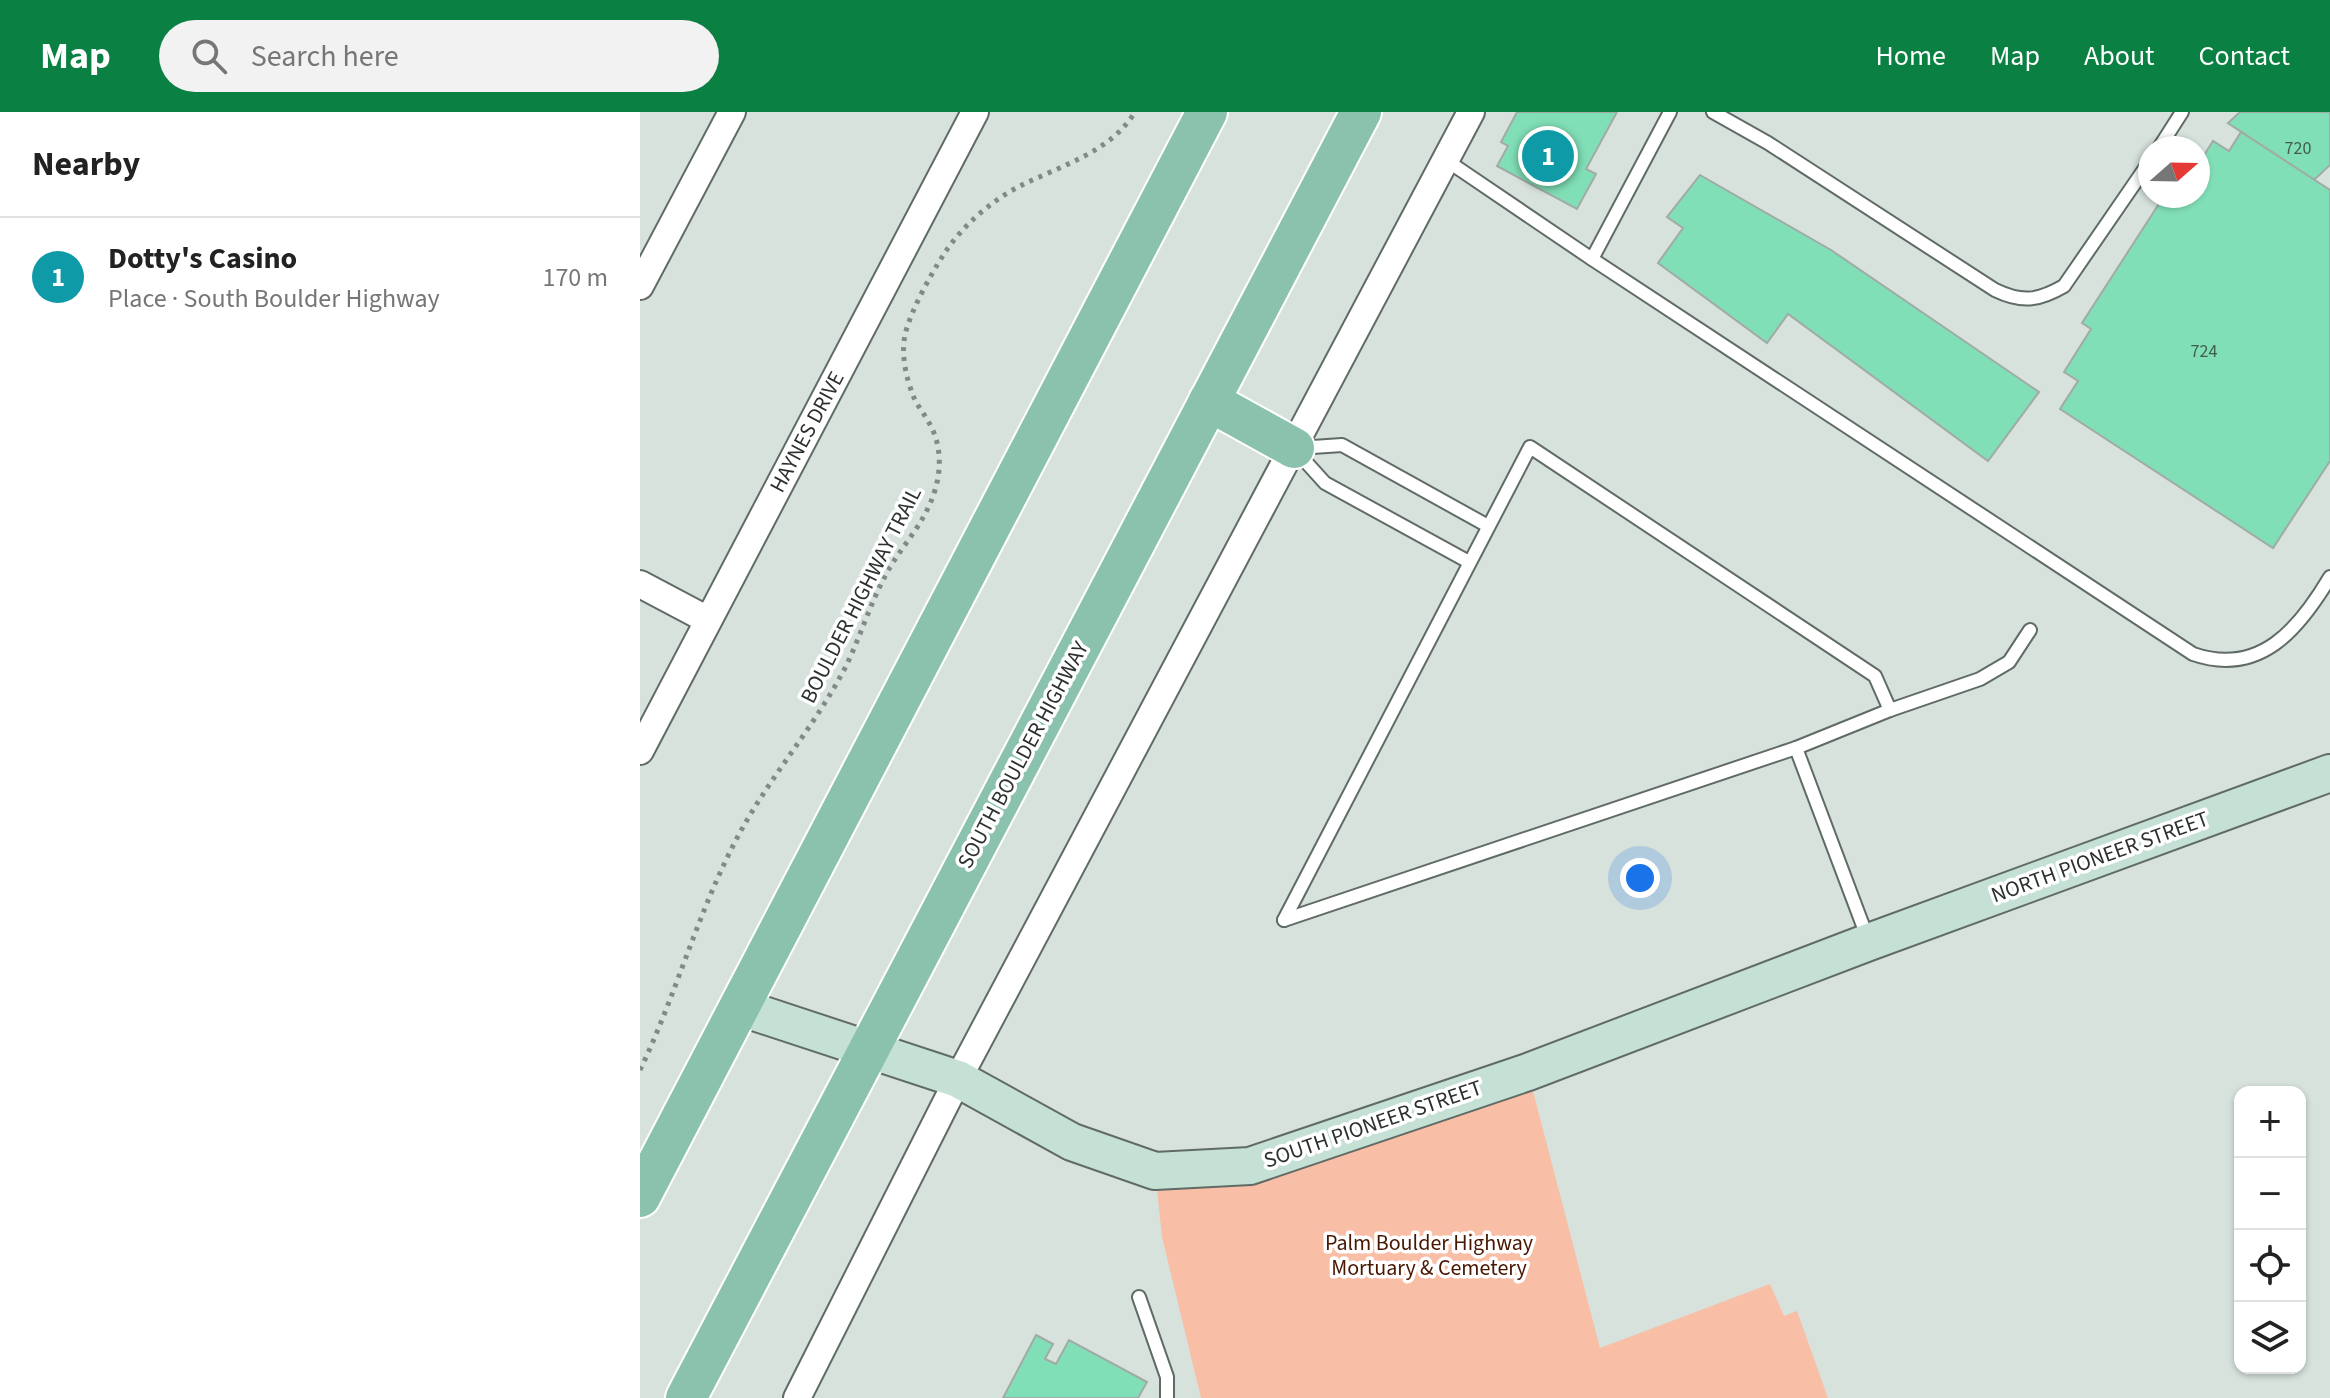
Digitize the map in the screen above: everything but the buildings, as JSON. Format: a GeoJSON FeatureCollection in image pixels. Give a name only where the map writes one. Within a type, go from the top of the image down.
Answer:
{"type":"FeatureCollection","features":[{"type":"Feature","properties":{"kind":"main road"},"geometry":{"type":"LineString","coordinates":[[640,1197],[1207,112]]}},
{"type":"Feature","properties":{"kind":"main road","name":"SOUTH BOULDER HIGHWAY"},"geometry":{"type":"LineString","coordinates":[[686,1398],[1361,112]]}},
{"type":"Feature","properties":{"kind":"main road"},"geometry":{"type":"LineString","coordinates":[[1209,401],[1294,448]]}},
{"type":"Feature","properties":{"kind":"street"},"geometry":{"type":"LineString","coordinates":[[640,286],[732,112]]}},
{"type":"Feature","properties":{"kind":"street","name":"HAYNES DRIVE"},"geometry":{"type":"LineString","coordinates":[[640,751],[975,112]]}},
{"type":"Feature","properties":{"kind":"street"},"geometry":{"type":"LineString","coordinates":[[797,1398],[958,1079],[1471,112]]}},
{"type":"Feature","properties":{"kind":"street"},"geometry":{"type":"LineString","coordinates":[[640,584],[708,620]]}},
{"type":"Feature","properties":{"kind":"street","name":"NORTH PIONEER STREET"},"geometry":{"type":"LineString","coordinates":[[1869,942],[2330,773]]}},
{"type":"Feature","properties":{"kind":"street","name":"SOUTH PIONEER STREET"},"geometry":{"type":"LineString","coordinates":[[739,1007],[958,1079],[1072,1142],[1155,1171],[1250,1166],[1528,1072],[1869,942]]}},
{"type":"Feature","properties":{"kind":"lane"},"geometry":{"type":"LineString","coordinates":[[1592,259],[1670,112]]}},
{"type":"Feature","properties":{"kind":"lane"},"geometry":{"type":"LineString","coordinates":[[1713,112],[2014,299],[2032,299],[2064,286],[2138,178]]}},
{"type":"Feature","properties":{"kind":"lane"},"geometry":{"type":"LineString","coordinates":[[1737,126],[1745,112]]}},
{"type":"Feature","properties":{"kind":"lane"},"geometry":{"type":"LineString","coordinates":[[2167,136],[2182,112]]}},
{"type":"Feature","properties":{"kind":"lane"},"geometry":{"type":"LineString","coordinates":[[1446,160],[2193,654],[2212,660],[2253,656],[2286,636],[2330,577]]}},
{"type":"Feature","properties":{"kind":"lane"},"geometry":{"type":"LineString","coordinates":[[1294,448],[1342,445],[1488,526]]}},
{"type":"Feature","properties":{"kind":"lane"},"geometry":{"type":"LineString","coordinates":[[1890,710],[1875,676],[1530,447],[1284,920],[1796,748],[1890,710],[1980,679],[2009,662],[2030,630]]}},
{"type":"Feature","properties":{"kind":"lane"},"geometry":{"type":"LineString","coordinates":[[1294,448],[1325,483],[1469,562]]}},
{"type":"Feature","properties":{"kind":"lane"},"geometry":{"type":"LineString","coordinates":[[1796,748],[1869,942]]}},
{"type":"Feature","properties":{"kind":"lane"},"geometry":{"type":"LineString","coordinates":[[1139,1297],[1167,1377],[1167,1398]]}},
{"type":"Feature","properties":{"kind":"path","name":"BOULDER HIGHWAY TRAIL"},"geometry":{"type":"LineString","coordinates":[[640,1070],[669,1007],[703,911],[724,863],[749,816],[826,703],[889,569],[921,524],[935,491],[939,445],[931,425],[913,397],[905,368],[904,336],[923,293],[944,253],[988,206],[1017,187],[1110,141],[1135,112]]}},
{"type":"Feature","properties":{"kind":"green space","name":"Palm Boulder Highway Mortuary & Cemetery"},"geometry":{"type":"Polygon","coordinates":[[[1528,1072],[1600,1348],[1770,1284],[1784,1316],[1797,1311],[1828,1398],[1201,1398],[1162,1237],[1155,1171],[1250,1165],[1528,1072]]]}},
{"type":"Feature","properties":{"kind":"place","name":"Dotty's Casino"},"geometry":{"type":"Point","coordinates":[1548,156]}}]}
